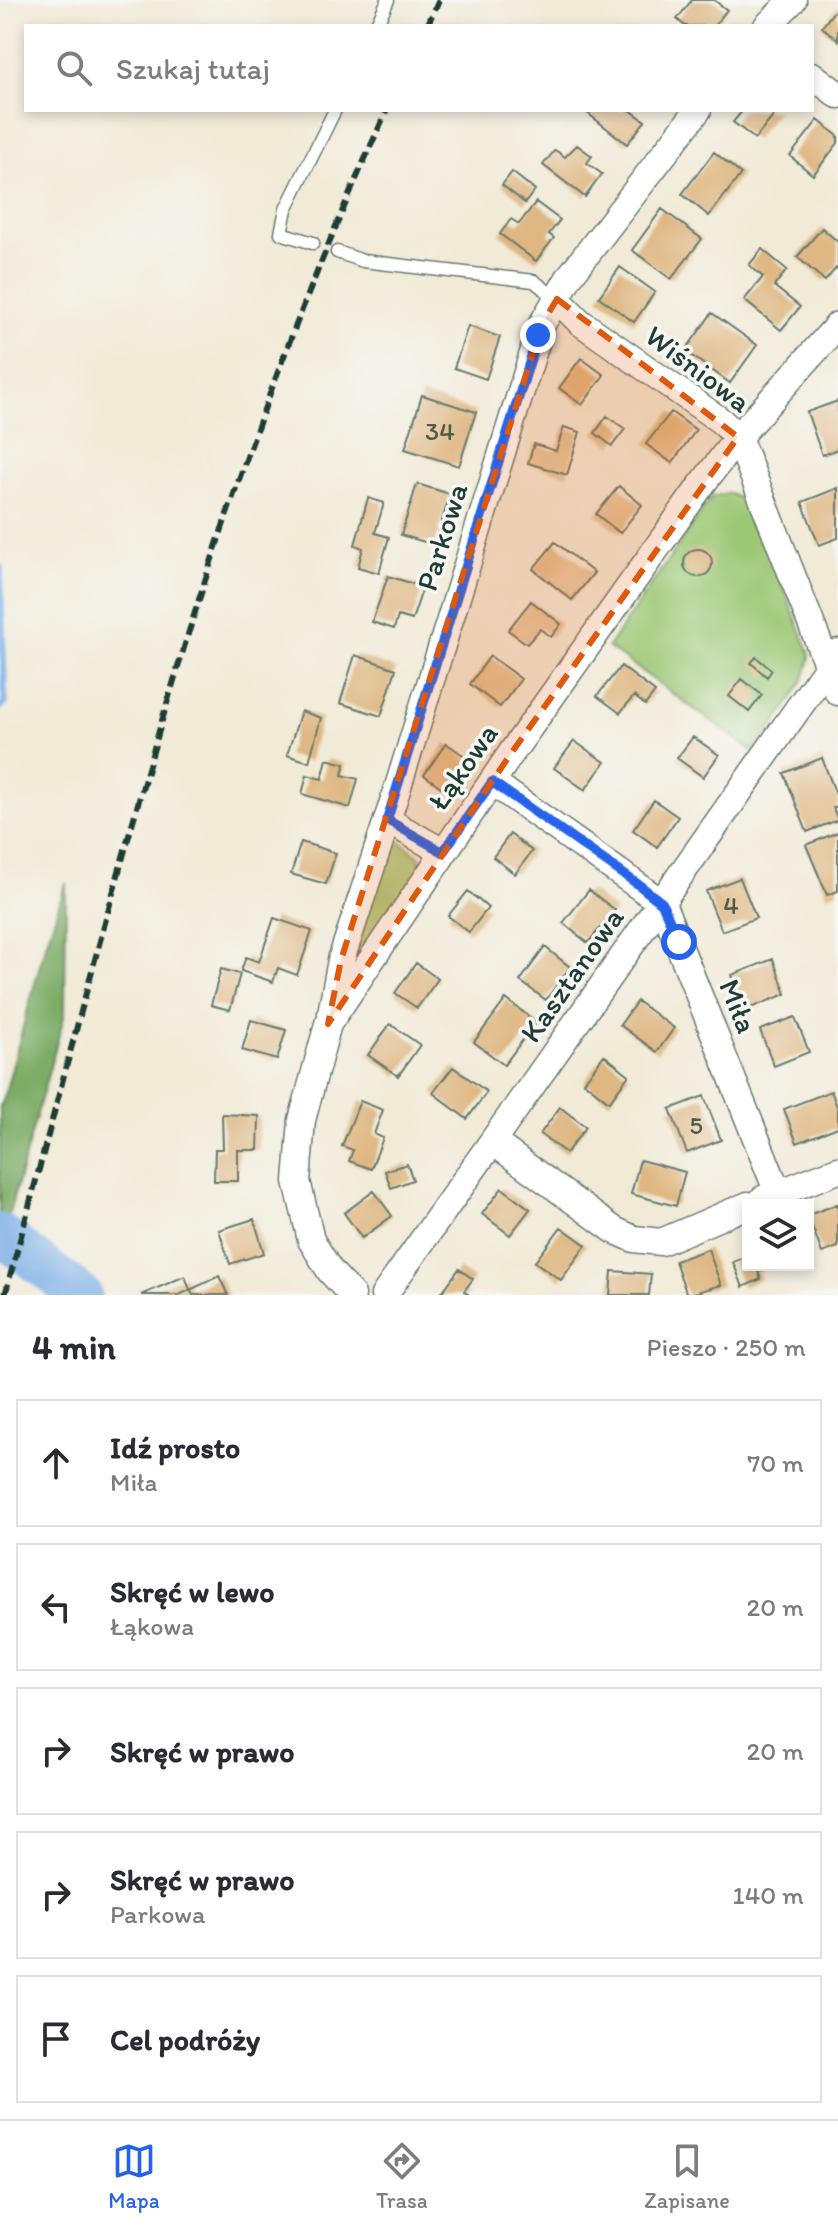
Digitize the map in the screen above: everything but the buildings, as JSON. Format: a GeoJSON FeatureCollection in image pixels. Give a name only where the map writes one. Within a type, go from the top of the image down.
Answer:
{"type":"FeatureCollection","features":[{"type":"Feature","properties":{"kind":"street"},"geometry":{"type":"LineString","coordinates":[[769,24],[793,0]]}},
{"type":"Feature","properties":{"kind":"street"},"geometry":{"type":"LineString","coordinates":[[814,77],[838,95]]}},
{"type":"Feature","properties":{"kind":"street","name":"Parkowa"},"geometry":{"type":"LineString","coordinates":[[328,1024],[341,960],[538,335],[570,276],[696,112]]}},
{"type":"Feature","properties":{"kind":"street","name":"Wiśniowa"},"geometry":{"type":"LineString","coordinates":[[557,299],[580,322],[721,421],[738,437],[833,658],[838,692]]}},
{"type":"Feature","properties":{"kind":"street","name":"Łąkowa"},"geometry":{"type":"LineString","coordinates":[[352,1295],[330,1271],[311,1240],[297,1181],[302,1120],[328,1024],[443,852],[738,437],[838,325]]}},
{"type":"Feature","properties":{"kind":"street","name":"Kasztanowa"},"geometry":{"type":"LineString","coordinates":[[384,1295],[833,658]]}},
{"type":"Feature","properties":{"kind":"street"},"geometry":{"type":"LineString","coordinates":[[492,782],[662,903]]}},
{"type":"Feature","properties":{"kind":"street"},"geometry":{"type":"LineString","coordinates":[[387,820],[443,852]]}},
{"type":"Feature","properties":{"kind":"street","name":"Miła"},"geometry":{"type":"LineString","coordinates":[[662,903],[778,1193]]}},
{"type":"Feature","properties":{"kind":"street"},"geometry":{"type":"LineString","coordinates":[[493,1142],[614,1230],[634,1239],[661,1242],[742,1208]]}},
{"type":"Feature","properties":{"kind":"street"},"geometry":{"type":"LineString","coordinates":[[763,1199],[838,1170]]}},
{"type":"Feature","properties":{"kind":"lane"},"geometry":{"type":"LineString","coordinates":[[377,24],[388,0]]}},
{"type":"Feature","properties":{"kind":"lane"},"geometry":{"type":"LineString","coordinates":[[313,243],[281,233],[286,209],[334,112]]}},
{"type":"Feature","properties":{"kind":"lane"},"geometry":{"type":"LineString","coordinates":[[337,252],[363,261],[534,281],[557,299]]}},
{"type":"Feature","properties":{"kind":"highlighted area"},"geometry":{"type":"Polygon","coordinates":[[[557,299],[738,437],[512,752],[328,1024],[341,960],[542,324],[557,299]]]}},
{"type":"Feature","properties":{"kind":"green space"},"geometry":{"type":"Polygon","coordinates":[[[728,493],[750,504],[810,654],[797,692],[754,752],[608,647],[712,497],[728,493]]]}},
{"type":"Feature","properties":{"kind":"green space"},"geometry":{"type":"Polygon","coordinates":[[[399,841],[420,857],[420,868],[354,964],[385,845],[399,841]]]}},
{"type":"Feature","properties":{"kind":"green space"},"geometry":{"type":"Polygon","coordinates":[[[66,883],[65,1013],[0,1246],[0,1105],[66,883]]]}},
{"type":"Feature","properties":{"kind":"waterway"},"geometry":{"type":"LineString","coordinates":[[0,568],[5,703],[0,707]]}},
{"type":"Feature","properties":{"kind":"waterway"},"geometry":{"type":"LineString","coordinates":[[0,1234],[81,1295]]}},
{"type":"Feature","properties":{"kind":"railway"},"geometry":{"type":"LineString","coordinates":[[428,24],[439,0]]}},
{"type":"Feature","properties":{"kind":"railway"},"geometry":{"type":"LineString","coordinates":[[5,1295],[157,737],[214,553],[294,329],[386,112]]}},
{"type":"Feature","properties":{"kind":"route"},"geometry":{"type":"LineString","coordinates":[[538,335],[387,820],[443,852],[492,782],[662,903],[679,942]]}}]}
